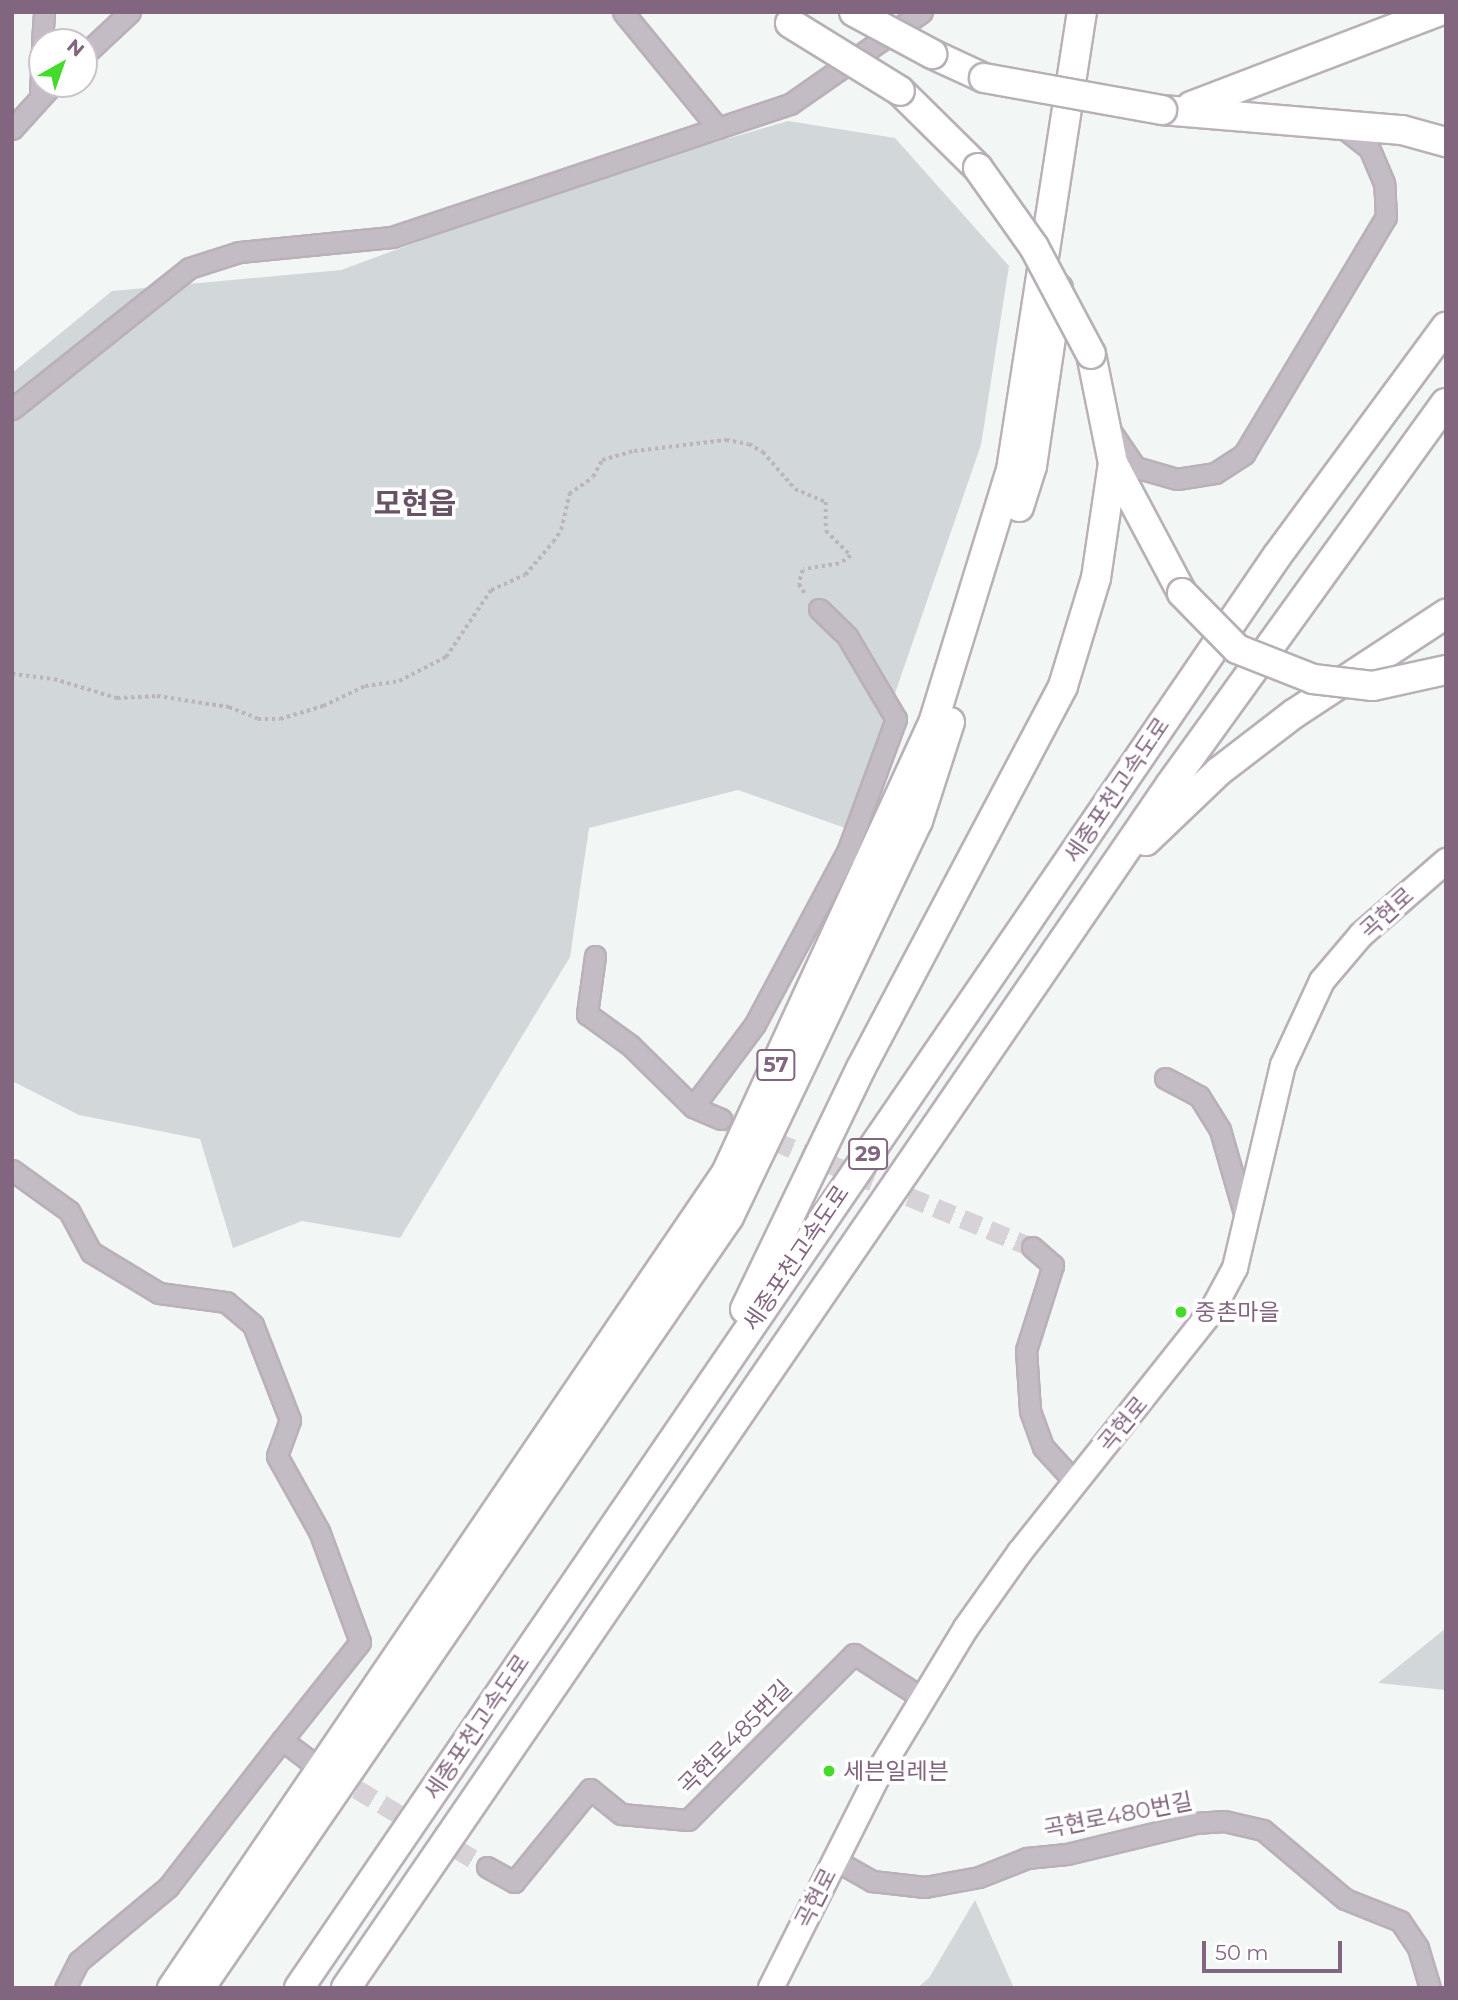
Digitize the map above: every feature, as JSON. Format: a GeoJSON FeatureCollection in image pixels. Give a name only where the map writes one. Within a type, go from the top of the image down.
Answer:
{"type":"FeatureCollection","features":[{"type":"Feature","properties":{"kind":"highway"},"geometry":{"type":"LineString","coordinates":[[854,12],[932,54],[984,78],[1169,110],[1402,130],[1446,142]]}},
{"type":"Feature","properties":{"kind":"highway","name":"57"},"geometry":{"type":"LineString","coordinates":[[172,1988],[726,1173],[934,720],[991,536],[1011,470],[1082,12]]}},
{"type":"Feature","properties":{"kind":"highway","name":"57"},"geometry":{"type":"LineString","coordinates":[[200,1988],[729,1217],[918,821],[1032,466],[1099,12]]}},
{"type":"Feature","properties":{"kind":"highway"},"geometry":{"type":"LineString","coordinates":[[1169,110],[1437,12]]}},
{"type":"Feature","properties":{"kind":"highway"},"geometry":{"type":"LineString","coordinates":[[703,1395],[862,1068],[1063,686],[1096,578],[1112,463],[1091,354],[1034,247],[978,168],[900,91],[783,18]]}},
{"type":"Feature","properties":{"kind":"highway","name":"세종포천고속도로"},"geometry":{"type":"LineString","coordinates":[[299,1988],[1277,556],[1446,327]]}},
{"type":"Feature","properties":{"kind":"highway","name":"세종포천고속도로"},"geometry":{"type":"LineString","coordinates":[[346,1988],[1296,606],[1446,403]]}},
{"type":"Feature","properties":{"kind":"highway"},"geometry":{"type":"LineString","coordinates":[[1112,463],[1182,593],[1237,649],[1313,679],[1373,686],[1446,670]]}},
{"type":"Feature","properties":{"kind":"highway"},"geometry":{"type":"LineString","coordinates":[[1056,952],[1152,834],[1218,772],[1295,713],[1446,614]]}},
{"type":"Feature","properties":{"kind":"main road","name":"곡현로"},"geometry":{"type":"LineString","coordinates":[[771,1988],[921,1697],[1020,1552],[1213,1309],[1235,1268],[1283,1065],[1322,981],[1360,936],[1446,861]]}},
{"type":"Feature","properties":{"kind":"street"},"geometry":{"type":"LineString","coordinates":[[98,42],[130,12]]}},
{"type":"Feature","properties":{"kind":"street"},"geometry":{"type":"LineString","coordinates":[[623,12],[718,128]]}},
{"type":"Feature","properties":{"kind":"street"},"geometry":{"type":"LineString","coordinates":[[12,410],[189,268],[239,252],[392,237],[790,104],[922,12]]}},
{"type":"Feature","properties":{"kind":"street"},"geometry":{"type":"LineString","coordinates":[[12,129],[39,98]]}},
{"type":"Feature","properties":{"kind":"street"},"geometry":{"type":"LineString","coordinates":[[1105,423],[1135,467],[1177,479],[1215,473],[1244,454],[1386,217],[1384,183],[1369,148],[1339,124]]}},
{"type":"Feature","properties":{"kind":"street"},"geometry":{"type":"LineString","coordinates":[[693,1107],[755,1024],[847,852],[896,719],[847,636],[819,609]]}},
{"type":"Feature","properties":{"kind":"street"},"geometry":{"type":"LineString","coordinates":[[595,956],[587,1014],[630,1045],[693,1107],[721,1119]]}},
{"type":"Feature","properties":{"kind":"street"},"geometry":{"type":"LineString","coordinates":[[1165,1078],[1199,1096],[1220,1130],[1247,1225]]}},
{"type":"Feature","properties":{"kind":"street"},"geometry":{"type":"LineString","coordinates":[[12,1170],[69,1211],[91,1252],[159,1293],[226,1302],[253,1325],[290,1420],[277,1457],[319,1531],[360,1642],[169,1887],[79,1961],[65,1988]]}},
{"type":"Feature","properties":{"kind":"street"},"geometry":{"type":"LineString","coordinates":[[1032,1247],[1054,1265],[1026,1350],[1030,1411],[1043,1447],[1075,1482]]}},
{"type":"Feature","properties":{"kind":"street","name":"곡현로485번길"},"geometry":{"type":"LineString","coordinates":[[487,1867],[514,1881],[590,1789],[621,1814],[688,1820],[854,1654],[921,1697]]}},
{"type":"Feature","properties":{"kind":"street"},"geometry":{"type":"LineString","coordinates":[[282,1740],[307,1759]]}},
{"type":"Feature","properties":{"kind":"street","name":"곡현로480번길"},"geometry":{"type":"LineString","coordinates":[[835,1860],[872,1881],[925,1887],[979,1877],[1027,1858],[1067,1854],[1195,1823],[1224,1821],[1263,1830],[1345,1899],[1399,1921],[1418,1948],[1430,1988]]}},
{"type":"Feature","properties":{"kind":"path"},"geometry":{"type":"LineString","coordinates":[[12,674],[54,679],[117,698],[164,697],[229,707],[258,719],[280,719],[323,706],[365,687],[399,681],[446,657],[491,590],[525,575],[553,542],[561,530],[569,494],[593,477],[602,460],[634,451],[726,440],[749,444],[763,452],[795,489],[827,502],[826,531],[851,556],[839,564],[803,570],[799,584],[819,609]]}},
{"type":"Feature","properties":{"kind":"shaded area"},"geometry":{"type":"Polygon","coordinates":[[[788,121],[895,138],[1009,266],[981,445],[848,829],[738,790],[589,828],[570,957],[400,1238],[302,1221],[233,1248],[200,1139],[79,1115],[12,1081],[12,373],[112,291],[341,270],[586,180],[788,121]]]}},
{"type":"Feature","properties":{"kind":"shaded area"},"geometry":{"type":"Polygon","coordinates":[[[1446,1628],[1446,1690],[1378,1683],[1446,1628]]]}},
{"type":"Feature","properties":{"kind":"shaded area"},"geometry":{"type":"Polygon","coordinates":[[[975,1900],[1014,1988],[917,1988],[929,1978],[975,1900]]]}},
{"type":"Feature","properties":{"kind":"tunnel"},"geometry":{"type":"LineString","coordinates":[[721,1119],[1032,1247]]}},
{"type":"Feature","properties":{"kind":"tunnel"},"geometry":{"type":"LineString","coordinates":[[332,1774],[487,1867]]}},
{"type":"Feature","properties":{"kind":"place","name":"중촌마을"},"geometry":{"type":"Point","coordinates":[1181,1312]}},
{"type":"Feature","properties":{"kind":"place","name":"세븐일레븐"},"geometry":{"type":"Point","coordinates":[829,1771]}},
{"type":"Feature","properties":{"kind":"district","name":"모현읍"},"geometry":{"type":"Point","coordinates":[415,504]}}]}
